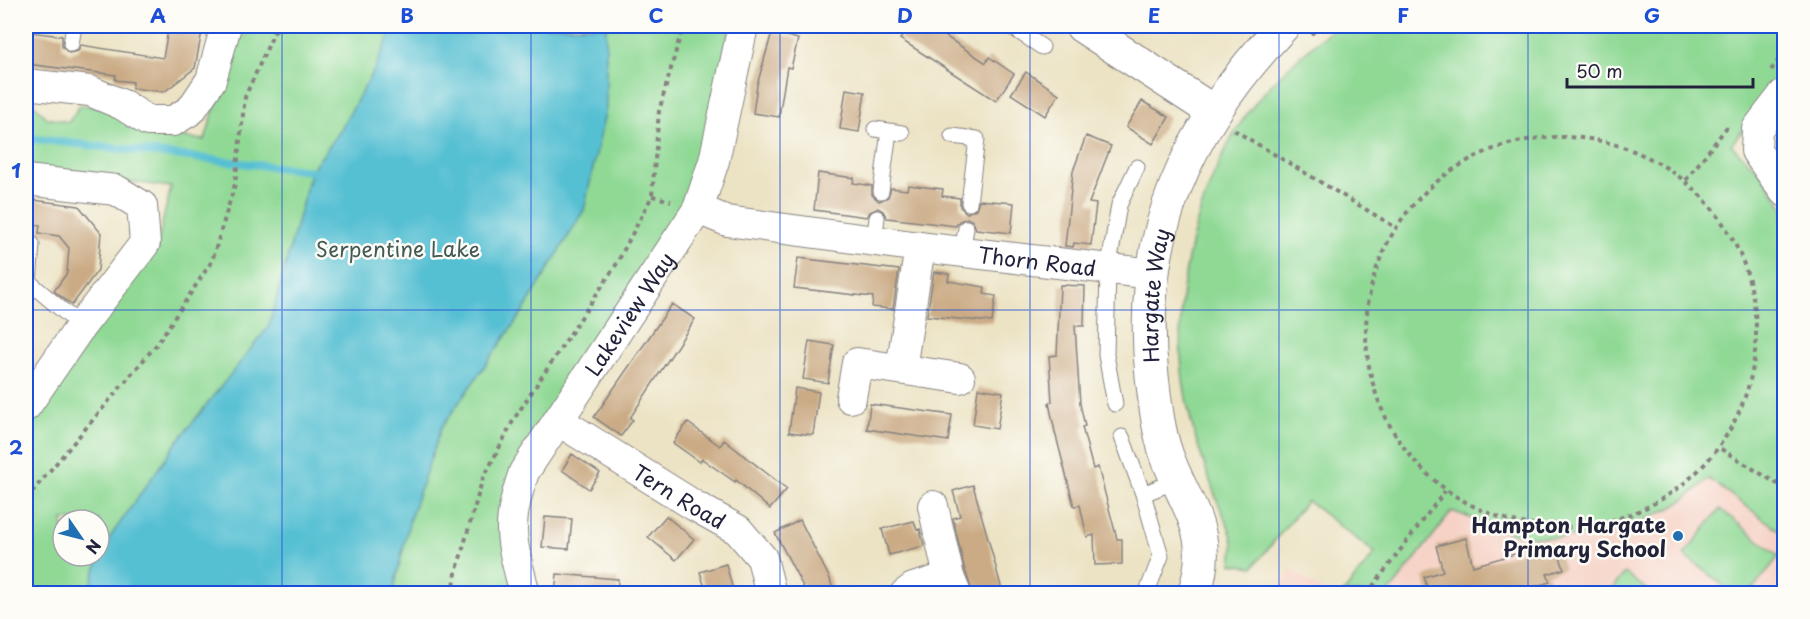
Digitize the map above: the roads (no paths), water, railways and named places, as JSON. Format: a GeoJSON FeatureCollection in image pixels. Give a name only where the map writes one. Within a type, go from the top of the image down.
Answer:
{"type":"FeatureCollection","features":[{"type":"Feature","properties":{"kind":"street"},"geometry":{"type":"LineString","coordinates":[[26,84],[67,79],[123,105],[148,122],[173,121],[191,110],[211,80],[226,26]]}},
{"type":"Feature","properties":{"kind":"street","name":"Lakeview Way"},"geometry":{"type":"LineString","coordinates":[[525,594],[510,535],[513,505],[524,472],[698,209],[714,161],[743,26]]}},
{"type":"Feature","properties":{"kind":"street"},"geometry":{"type":"LineString","coordinates":[[1082,26],[1221,119]]}},
{"type":"Feature","properties":{"kind":"street","name":"Hargate Way"},"geometry":{"type":"LineString","coordinates":[[1194,594],[1202,571],[1204,546],[1166,455],[1155,404],[1149,350],[1153,274],[1164,217],[1172,190],[1191,149],[1221,119],[1248,62],[1294,32]]}},
{"type":"Feature","properties":{"kind":"street"},"geometry":{"type":"LineString","coordinates":[[1785,94],[1757,129],[1756,151],[1785,191]]}},
{"type":"Feature","properties":{"kind":"street"},"geometry":{"type":"LineString","coordinates":[[26,180],[116,190],[142,206],[146,243],[81,326],[26,406]]}},
{"type":"Feature","properties":{"kind":"street","name":"Thorn Road"},"geometry":{"type":"LineString","coordinates":[[698,209],[727,221],[876,229],[920,247],[964,240],[1108,270],[1153,274]]}},
{"type":"Feature","properties":{"kind":"street"},"geometry":{"type":"LineString","coordinates":[[902,369],[920,247]]}},
{"type":"Feature","properties":{"kind":"street"},"geometry":{"type":"LineString","coordinates":[[851,398],[857,363],[960,378]]}},
{"type":"Feature","properties":{"kind":"street","name":"Tern Road"},"geometry":{"type":"LineString","coordinates":[[559,421],[695,506],[738,530],[762,558],[771,594]]}},
{"type":"Feature","properties":{"kind":"street"},"geometry":{"type":"LineString","coordinates":[[905,594],[913,588],[952,585],[933,506]]}},
{"type":"Feature","properties":{"kind":"lane"},"geometry":{"type":"LineString","coordinates":[[71,44],[74,26]]}},
{"type":"Feature","properties":{"kind":"lane"},"geometry":{"type":"LineString","coordinates":[[1010,26],[1042,47]]}},
{"type":"Feature","properties":{"kind":"lane"},"geometry":{"type":"LineString","coordinates":[[881,191],[889,131]]}},
{"type":"Feature","properties":{"kind":"lane"},"geometry":{"type":"LineString","coordinates":[[952,136],[977,139],[969,203]]}},
{"type":"Feature","properties":{"kind":"lane"},"geometry":{"type":"LineString","coordinates":[[1115,404],[1106,355],[1108,270],[1119,205],[1137,167]]}},
{"type":"Feature","properties":{"kind":"lane"},"geometry":{"type":"LineString","coordinates":[[32,244],[29,282],[81,326]]}},
{"type":"Feature","properties":{"kind":"lane"},"geometry":{"type":"LineString","coordinates":[[1122,437],[1143,494],[1161,556],[1146,594]]}},
{"type":"Feature","properties":{"kind":"lane"},"geometry":{"type":"LineString","coordinates":[[1143,494],[1178,480]]}},
{"type":"Feature","properties":{"kind":"water","name":"Serpentine Lake"},"geometry":{"type":"Polygon","coordinates":[[[394,26],[606,26],[606,108],[584,210],[524,310],[441,428],[410,519],[393,593],[88,593],[96,568],[111,568],[111,536],[177,442],[269,326],[311,171],[340,131],[374,70],[394,26]]]}},
{"type":"Feature","properties":{"kind":"waterway"},"geometry":{"type":"LineString","coordinates":[[26,138],[311,171]]}},
{"type":"Feature","properties":{"kind":"place","name":"Hampton Hargate Primary School"},"geometry":{"type":"Point","coordinates":[1678,536]}}]}
